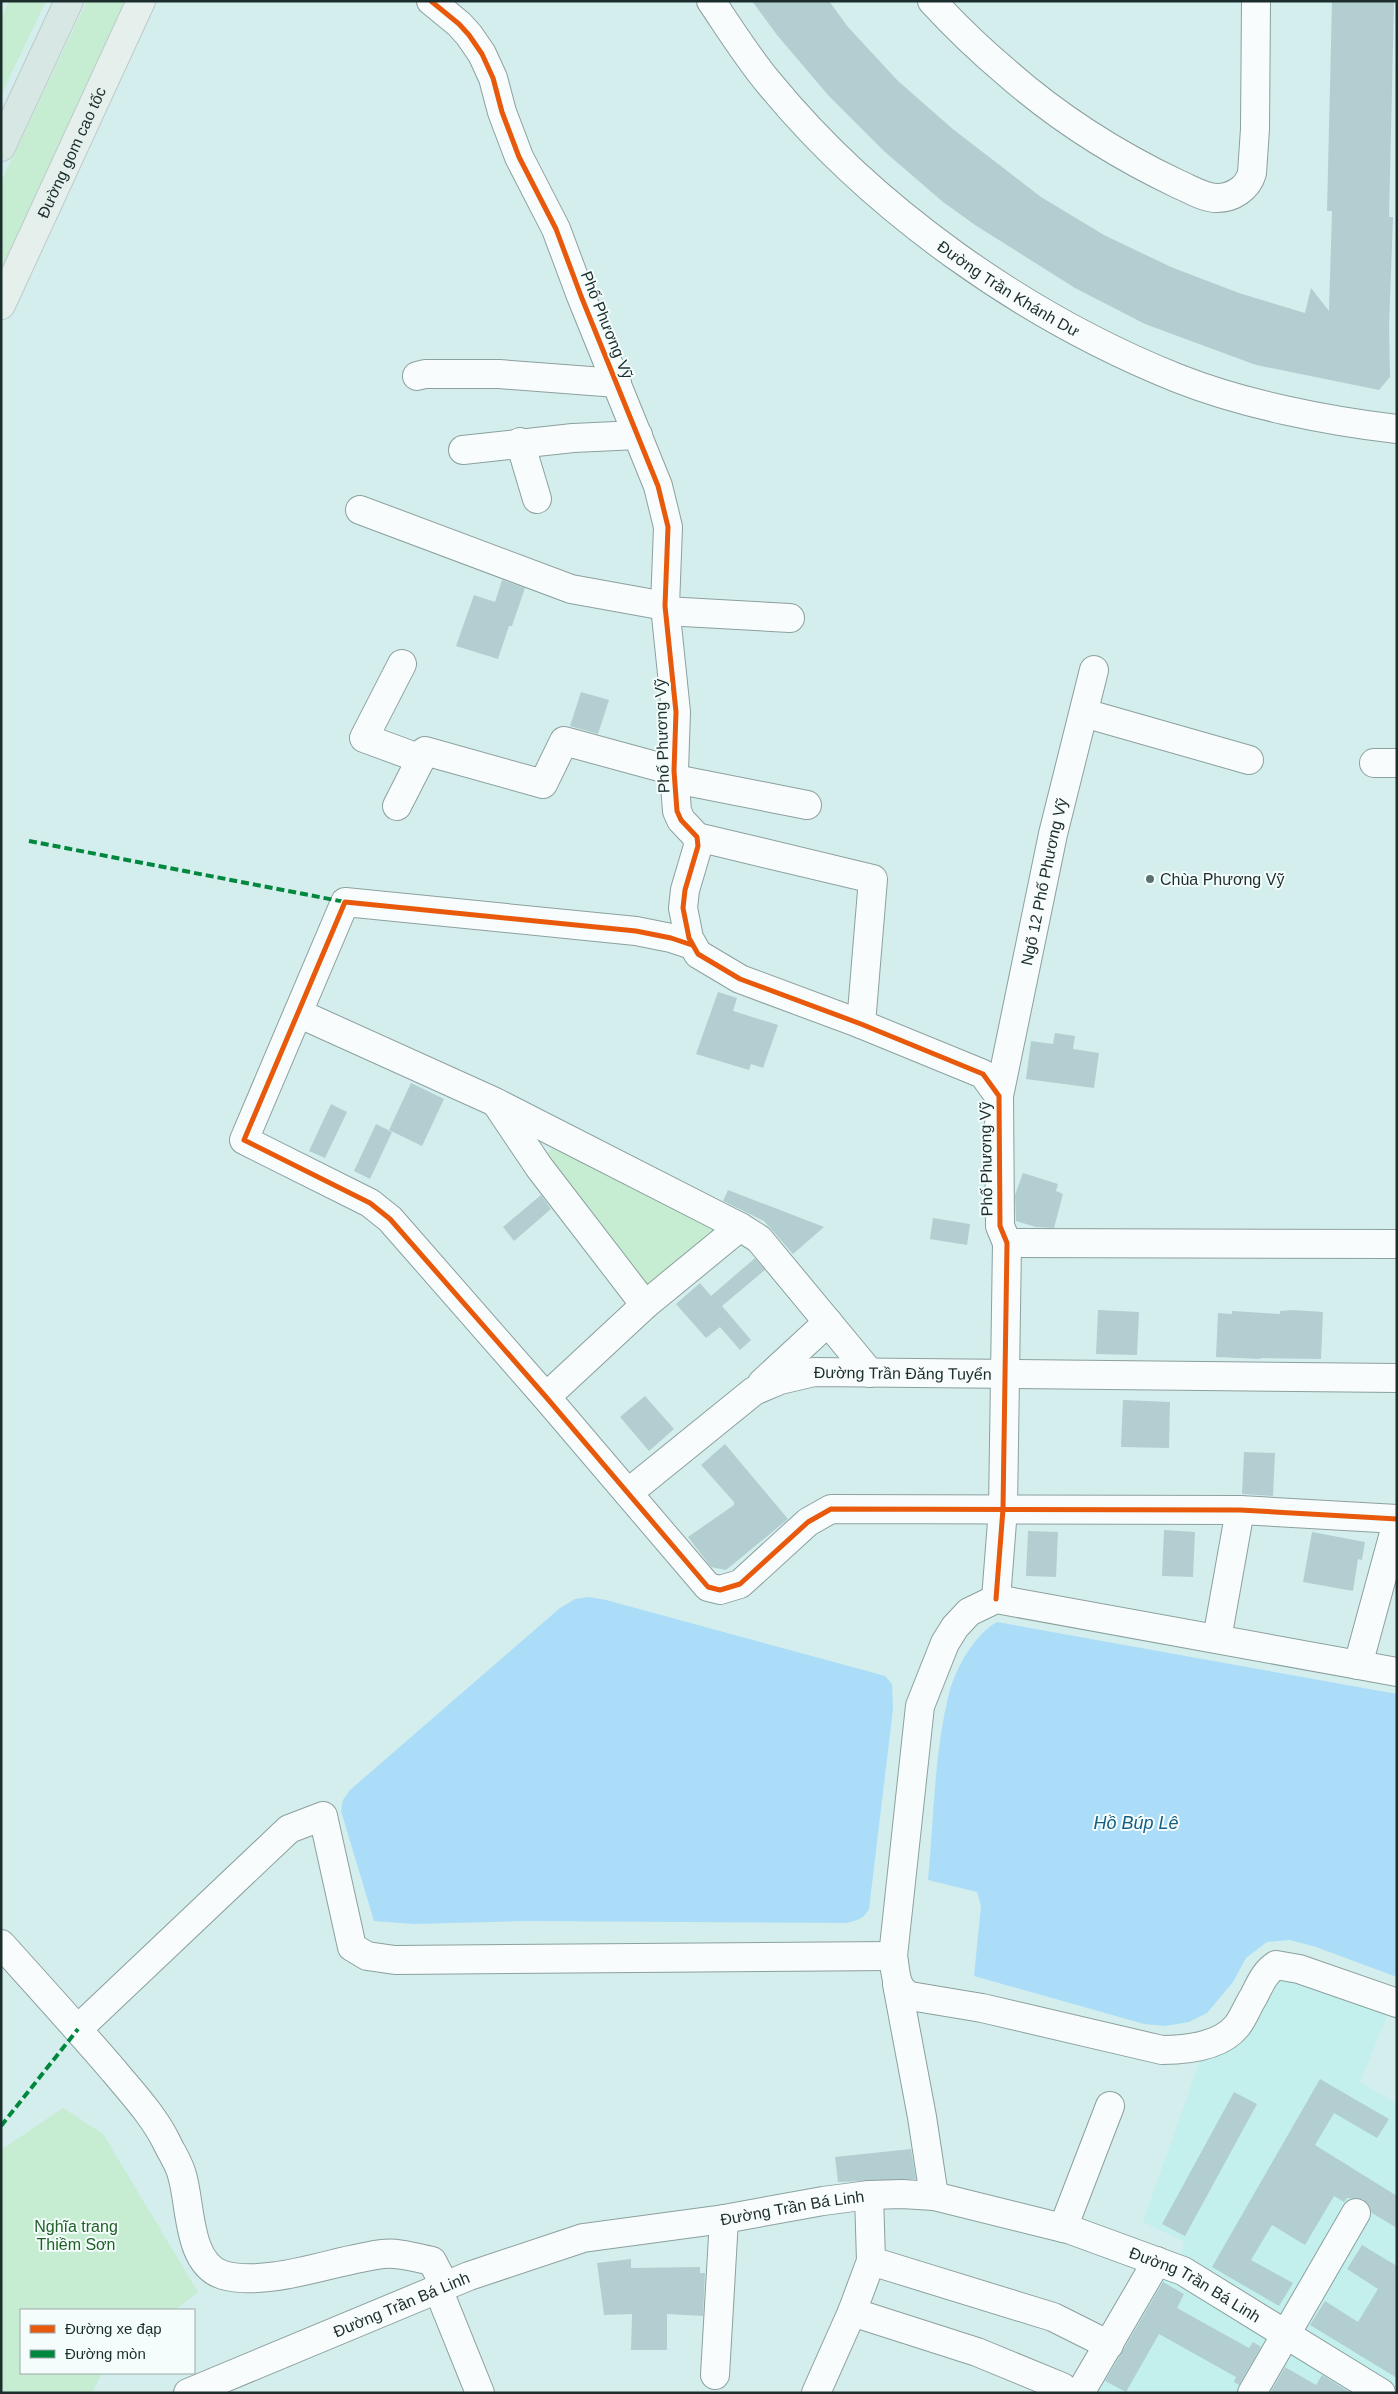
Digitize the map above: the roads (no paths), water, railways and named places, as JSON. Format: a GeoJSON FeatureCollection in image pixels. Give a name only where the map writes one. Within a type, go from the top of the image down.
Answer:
{"type":"FeatureCollection","features":[{"type":"Feature","properties":{"kind":"highway"},"geometry":{"type":"LineString","coordinates":[[1,147],[69,1]]}},
{"type":"Feature","properties":{"kind":"main road","name":"Đường gom cao tốc"},"geometry":{"type":"LineString","coordinates":[[1,305],[141,1]]}},
{"type":"Feature","properties":{"kind":"street","name":"Phố Phương Vỹ"},"geometry":{"type":"LineString","coordinates":[[431,1],[459,24],[482,54],[493,78],[502,112],[519,157],[556,229],[658,486],[668,527],[665,608],[676,712],[674,775],[677,811],[681,820],[697,837]]}},
{"type":"Feature","properties":{"kind":"street","name":"Đường Trần Khánh Dư"},"geometry":{"type":"LineString","coordinates":[[711,1],[769,83],[818,137],[849,167],[938,244],[1034,308],[1177,378],[1293,412],[1368,426],[1397,429]]}},
{"type":"Feature","properties":{"kind":"street"},"geometry":{"type":"LineString","coordinates":[[932,1],[1007,73],[1070,121],[1159,174],[1201,194],[1219,198],[1236,194],[1250,180],[1252,173],[1256,1]]}},
{"type":"Feature","properties":{"kind":"street"},"geometry":{"type":"LineString","coordinates":[[417,376],[499,374],[617,383]]}},
{"type":"Feature","properties":{"kind":"street"},"geometry":{"type":"LineString","coordinates":[[463,450],[520,442],[638,435]]}},
{"type":"Feature","properties":{"kind":"street"},"geometry":{"type":"LineString","coordinates":[[520,442],[537,499]]}},
{"type":"Feature","properties":{"kind":"street"},"geometry":{"type":"LineString","coordinates":[[360,510],[571,589],[665,608],[790,618]]}},
{"type":"Feature","properties":{"kind":"street"},"geometry":{"type":"LineString","coordinates":[[402,664],[364,738],[421,759]]}},
{"type":"Feature","properties":{"kind":"street","name":"Ngõ 12 Phố Phương Vỹ"},"geometry":{"type":"LineString","coordinates":[[999,1096],[1053,834],[1094,670]]}},
{"type":"Feature","properties":{"kind":"street"},"geometry":{"type":"LineString","coordinates":[[1084,712],[1249,760]]}},
{"type":"Feature","properties":{"kind":"street"},"geometry":{"type":"LineString","coordinates":[[397,806],[425,751],[543,784],[564,741],[674,775],[807,805]]}},
{"type":"Feature","properties":{"kind":"street"},"geometry":{"type":"LineString","coordinates":[[692,945],[683,908],[685,890],[698,846],[697,837],[873,879],[861,1024]]}},
{"type":"Feature","properties":{"kind":"street"},"geometry":{"type":"LineString","coordinates":[[692,945],[671,938],[636,932],[345,902],[244,1140],[370,1203],[390,1219],[546,1397],[700,1580],[708,1587],[720,1590],[740,1584],[808,1522],[831,1509],[1240,1510],[1397,1520],[1358,1665]]}},
{"type":"Feature","properties":{"kind":"street","name":"Phố Phương Vỹ"},"geometry":{"type":"LineString","coordinates":[[692,945],[698,954],[740,979],[861,1024],[983,1074],[999,1096],[1000,1226],[1007,1243],[1003,1376],[1003,1509],[996,1599]]}},
{"type":"Feature","properties":{"kind":"street"},"geometry":{"type":"LineString","coordinates":[[298,1013],[495,1102],[740,1226],[759,1239],[870,1373]]}},
{"type":"Feature","properties":{"kind":"street"},"geometry":{"type":"LineString","coordinates":[[495,1102],[539,1167],[645,1305]]}},
{"type":"Feature","properties":{"kind":"street"},"geometry":{"type":"LineString","coordinates":[[546,1397],[645,1305],[740,1226]]}},
{"type":"Feature","properties":{"kind":"street"},"geometry":{"type":"LineString","coordinates":[[1007,1243],[1397,1244]]}},
{"type":"Feature","properties":{"kind":"street"},"geometry":{"type":"LineString","coordinates":[[754,1391],[828,1322]]}},
{"type":"Feature","properties":{"kind":"street","name":"Đường Trần Đăng Tuyển"},"geometry":{"type":"LineString","coordinates":[[628,1493],[754,1391],[780,1380],[814,1372],[1003,1376],[1397,1378]]}},
{"type":"Feature","properties":{"kind":"street"},"geometry":{"type":"LineString","coordinates":[[1217,1639],[1240,1510]]}},
{"type":"Feature","properties":{"kind":"street"},"geometry":{"type":"LineString","coordinates":[[934,2196],[893,1956],[920,1706],[945,1642],[955,1627],[969,1612],[996,1599],[1397,1672]]}},
{"type":"Feature","properties":{"kind":"street"},"geometry":{"type":"LineString","coordinates":[[78,2029],[289,1829],[323,1816],[352,1947],[367,1956],[395,1960],[893,1956]]}},
{"type":"Feature","properties":{"kind":"street"},"geometry":{"type":"LineString","coordinates":[[1,1944],[78,2029],[148,2112],[164,2136],[182,2174],[195,2240],[203,2262],[221,2274],[245,2278],[294,2273],[384,2254],[432,2261],[480,2393]]}},
{"type":"Feature","properties":{"kind":"street"},"geometry":{"type":"LineString","coordinates":[[898,1984],[901,1990],[910,1996],[982,2008],[1162,2050],[1184,2049],[1203,2045],[1233,2030],[1266,1975],[1276,1965],[1299,1969],[1397,2003]]}},
{"type":"Feature","properties":{"kind":"street"},"geometry":{"type":"LineString","coordinates":[[1063,2228],[1110,2106]]}},
{"type":"Feature","properties":{"kind":"street"},"geometry":{"type":"LineString","coordinates":[[816,2393],[852,2312],[871,2261],[869,2195]]}},
{"type":"Feature","properties":{"kind":"street","name":"Đường Trần Bá Linh"},"geometry":{"type":"LineString","coordinates":[[188,2393],[469,2276],[583,2238],[724,2219],[869,2195],[934,2196],[1063,2228],[1183,2271],[1373,2391]]}},
{"type":"Feature","properties":{"kind":"street"},"geometry":{"type":"LineString","coordinates":[[1252,2393],[1356,2213]]}},
{"type":"Feature","properties":{"kind":"street"},"geometry":{"type":"LineString","coordinates":[[715,2375],[724,2219]]}},
{"type":"Feature","properties":{"kind":"street"},"geometry":{"type":"LineString","coordinates":[[871,2261],[1053,2317],[1109,2345]]}},
{"type":"Feature","properties":{"kind":"street"},"geometry":{"type":"LineString","coordinates":[[1080,2393],[1157,2261]]}},
{"type":"Feature","properties":{"kind":"street"},"geometry":{"type":"LineString","coordinates":[[852,2312],[985,2355],[1062,2387],[1069,2393]]}},
{"type":"Feature","properties":{"kind":"water"},"geometry":{"type":"Polygon","coordinates":[[[589,1597],[885,1676],[892,1684],[893,1709],[869,1909],[865,1915],[860,1919],[847,1923],[525,1921],[414,1924],[374,1921],[341,1811],[343,1800],[350,1790],[560,1608],[575,1599],[589,1597]]]}},
{"type":"Feature","properties":{"kind":"water","name":"Hồ Búp Lê"},"geometry":{"type":"Polygon","coordinates":[[[997,1622],[1397,1694],[1397,1977],[1316,1947],[1290,1940],[1267,1942],[1246,1958],[1233,1982],[1207,2013],[1189,2022],[1165,2026],[1144,2024],[974,1976],[981,1906],[977,1892],[928,1880],[935,1784],[941,1736],[950,1690],[962,1661],[974,1642],[997,1622]]]}},
{"type":"Feature","properties":{"kind":"place","name":"Chùa Phương Vỹ"},"geometry":{"type":"Point","coordinates":[1150,879]}},
{"type":"Feature","properties":{"kind":"park label","name":"Nghĩa trang Thiềm Sơn"},"geometry":{"type":"Point","coordinates":[76,2235]}}]}
